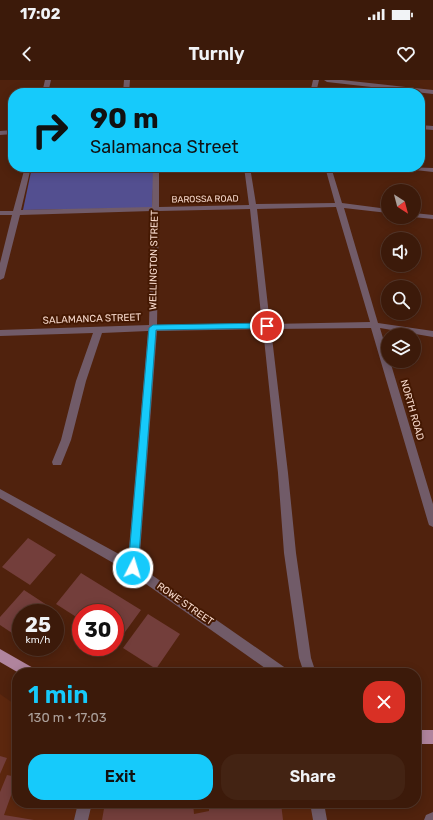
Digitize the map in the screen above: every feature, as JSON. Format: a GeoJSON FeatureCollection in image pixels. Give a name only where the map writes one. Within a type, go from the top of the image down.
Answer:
{"type":"FeatureCollection","features":[{"type":"Feature","properties":{"kind":"main road"},"geometry":{"type":"LineString","coordinates":[[0,655],[22,668]]}},
{"type":"Feature","properties":{"kind":"main road"},"geometry":{"type":"LineString","coordinates":[[421,737],[433,737]]}},
{"type":"Feature","properties":{"kind":"street"},"geometry":{"type":"LineString","coordinates":[[327,80],[398,88]]}},
{"type":"Feature","properties":{"kind":"street"},"geometry":{"type":"LineString","coordinates":[[0,278],[27,172]]}},
{"type":"Feature","properties":{"kind":"street","name":"WELLINGTON STREET"},"geometry":{"type":"LineString","coordinates":[[133,568],[153,328],[156,172]]}},
{"type":"Feature","properties":{"kind":"street"},"geometry":{"type":"LineString","coordinates":[[248,172],[254,207],[283,473],[290,553],[305,658],[308,668]]}},
{"type":"Feature","properties":{"kind":"street","name":"NORTH ROAD"},"geometry":{"type":"LineString","coordinates":[[329,172],[338,205],[376,324],[433,522]]}},
{"type":"Feature","properties":{"kind":"street","name":"BAROSSA ROAD"},"geometry":{"type":"LineString","coordinates":[[0,213],[338,205],[381,210]]}},
{"type":"Feature","properties":{"kind":"street"},"geometry":{"type":"LineString","coordinates":[[421,216],[433,217]]}},
{"type":"Feature","properties":{"kind":"street","name":"SALAMANCA STREET"},"geometry":{"type":"LineString","coordinates":[[0,333],[99,329],[376,324],[433,334]]}},
{"type":"Feature","properties":{"kind":"street"},"geometry":{"type":"LineString","coordinates":[[57,462],[66,440],[81,381],[99,329]]}},
{"type":"Feature","properties":{"kind":"street","name":"ROWE STREET"},"geometry":{"type":"LineString","coordinates":[[0,493],[133,568],[276,668]]}},
{"type":"Feature","properties":{"kind":"street"},"geometry":{"type":"LineString","coordinates":[[81,820],[83,808]]}},
{"type":"Feature","properties":{"kind":"street"},"geometry":{"type":"LineString","coordinates":[[318,808],[320,820]]}},
{"type":"Feature","properties":{"kind":"shaded area"},"geometry":{"type":"Polygon","coordinates":[[[31,172],[154,172],[152,208],[23,210],[31,172]]]}},
{"type":"Feature","properties":{"kind":"shaded area"},"geometry":{"type":"Polygon","coordinates":[[[0,694],[12,702],[12,808],[315,808],[317,820],[0,820],[0,694]]]}},
{"type":"Feature","properties":{"kind":"building"},"geometry":{"type":"Polygon","coordinates":[[[28,538],[56,555],[30,585],[2,567],[28,538]]]}},
{"type":"Feature","properties":{"kind":"building"},"geometry":{"type":"Polygon","coordinates":[[[81,573],[141,610],[124,633],[124,604],[72,604],[72,614],[64,609],[64,604],[56,604],[81,573]]]}},
{"type":"Feature","properties":{"kind":"building"},"geometry":{"type":"Polygon","coordinates":[[[24,590],[45,604],[12,604],[12,633],[0,625],[0,617],[24,590]]]}},
{"type":"Feature","properties":{"kind":"building"},"geometry":{"type":"Polygon","coordinates":[[[148,614],[180,634],[157,668],[124,649],[148,614]]]}},
{"type":"Feature","properties":{"kind":"building"},"geometry":{"type":"Polygon","coordinates":[[[0,756],[7,758],[0,774],[0,756]]]}},
{"type":"Feature","properties":{"kind":"building"},"geometry":{"type":"Polygon","coordinates":[[[7,775],[12,776],[12,793],[4,815],[34,820],[0,820],[0,792],[7,775]]]}},
{"type":"Feature","properties":{"kind":"building"},"geometry":{"type":"Polygon","coordinates":[[[104,808],[193,808],[194,814],[209,811],[209,808],[282,808],[283,820],[102,820],[104,808]]]}},
{"type":"Feature","properties":{"kind":"route"},"geometry":{"type":"LineString","coordinates":[[133,568],[153,328],[267,326]]}}]}
